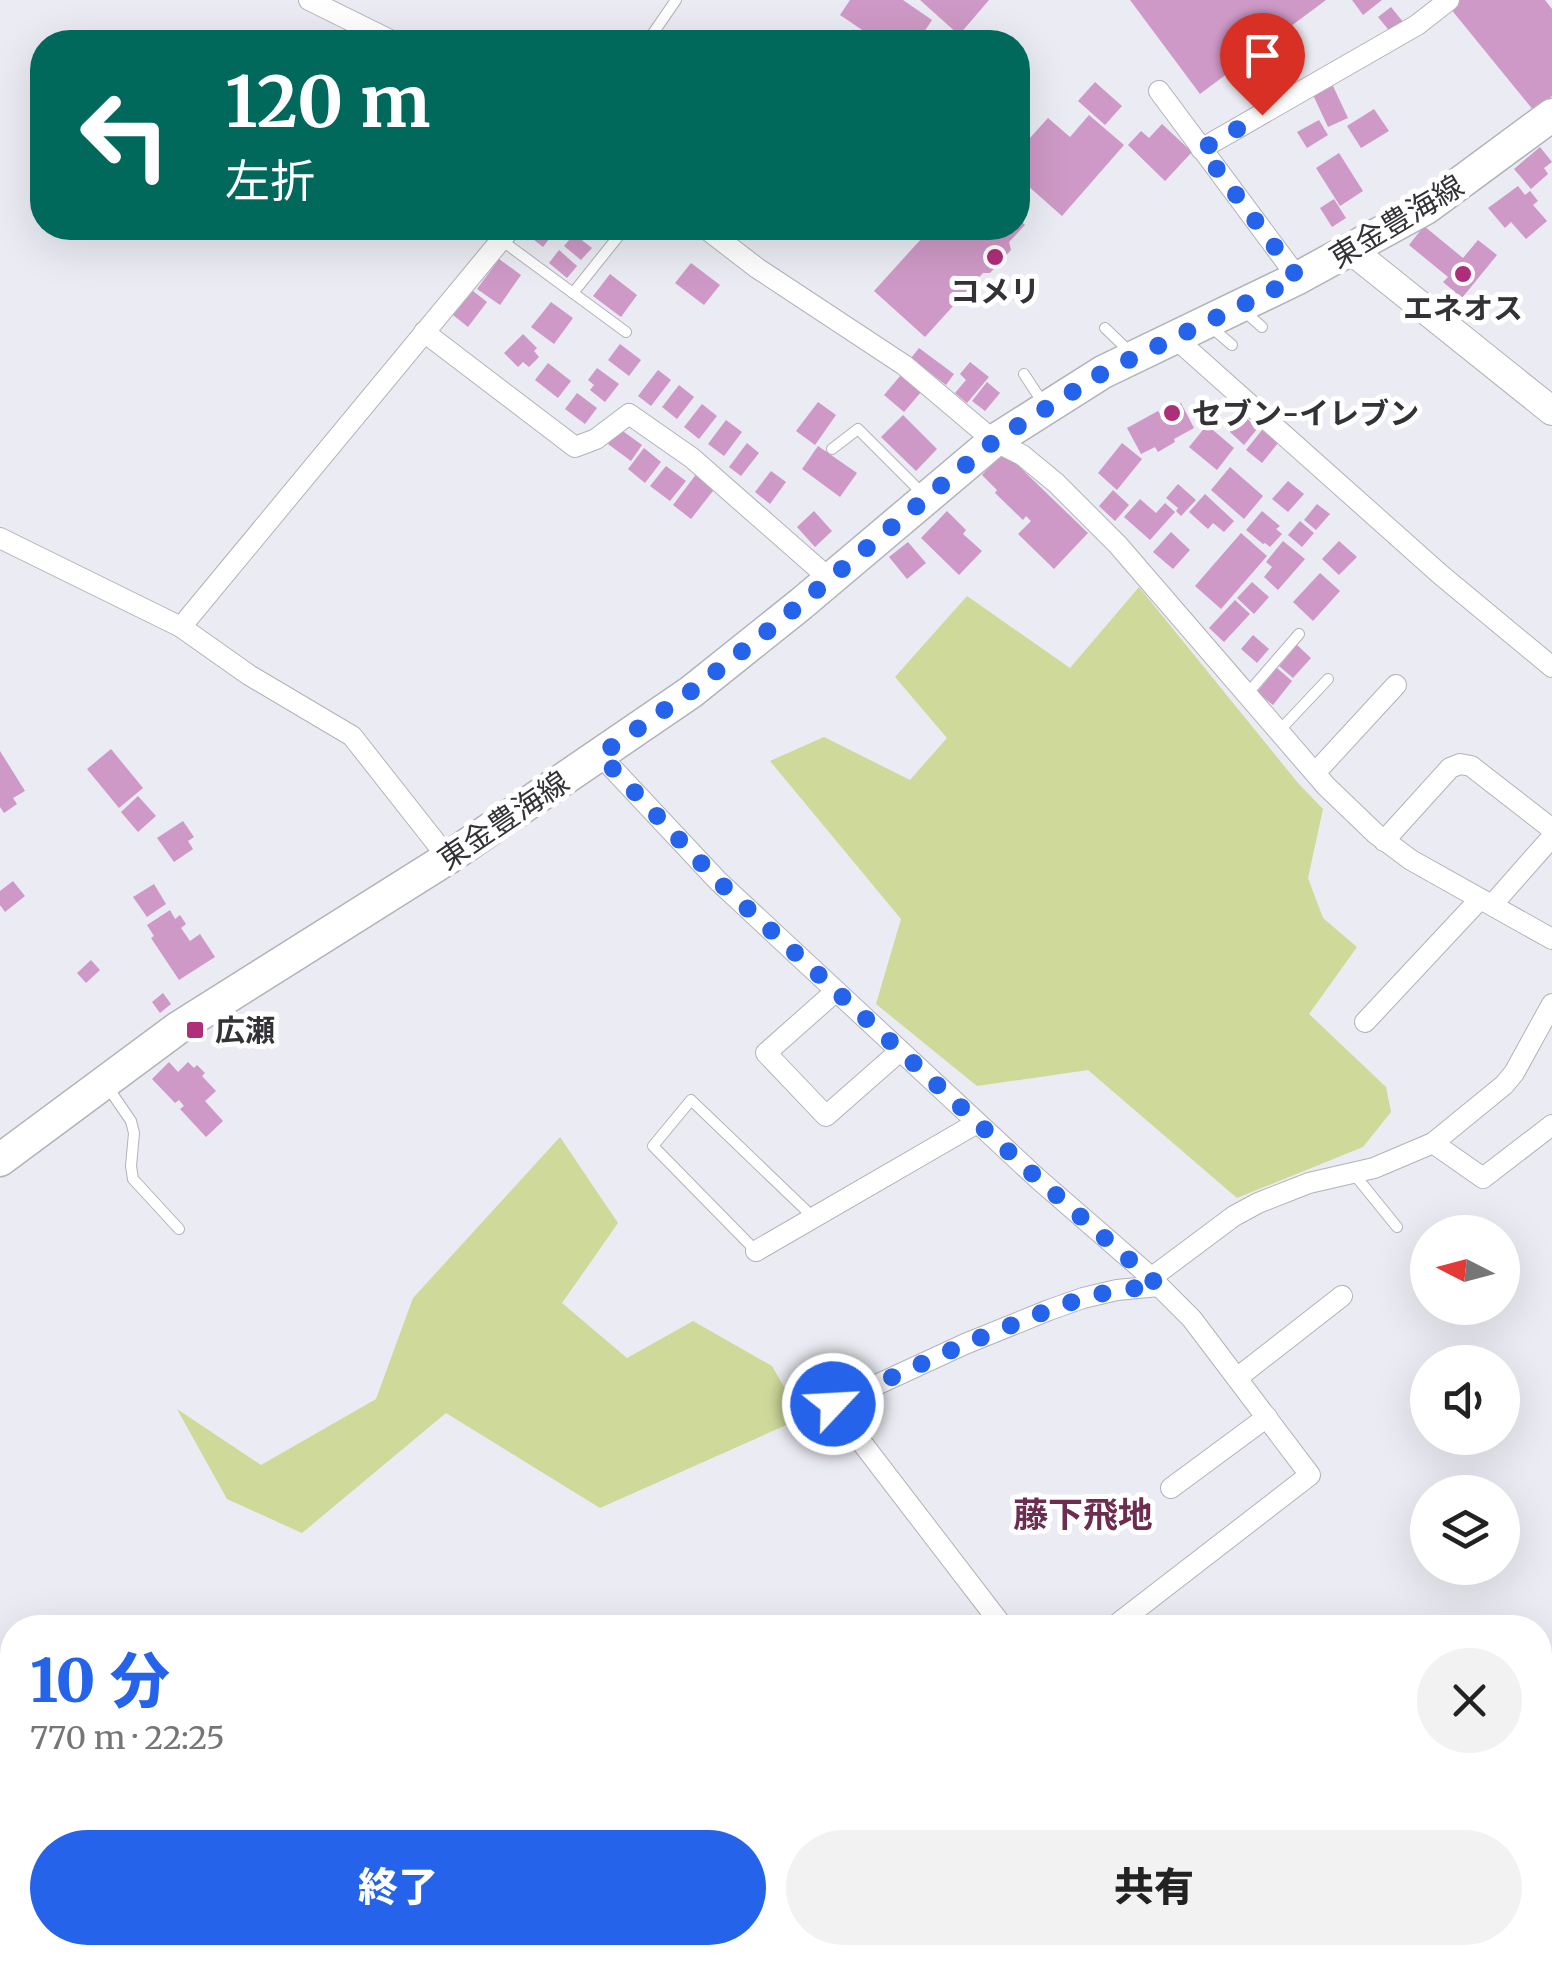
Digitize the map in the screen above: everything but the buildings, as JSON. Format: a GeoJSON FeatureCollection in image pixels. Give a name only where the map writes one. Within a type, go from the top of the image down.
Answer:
{"type":"FeatureCollection","features":[{"type":"Feature","properties":{"kind":"main road","name":"東金豊海線"},"geometry":{"type":"LineString","coordinates":[[0,1160],[178,1028],[448,858],[690,692],[994,441],[1104,372],[1174,337],[1206,322],[1250,317],[1298,278],[1426,208],[1552,115]]}},
{"type":"Feature","properties":{"kind":"street"},"geometry":{"type":"LineString","coordinates":[[309,0],[370,30]]}},
{"type":"Feature","properties":{"kind":"street"},"geometry":{"type":"LineString","coordinates":[[1202,149],[1418,26],[1449,0]]}},
{"type":"Feature","properties":{"kind":"street"},"geometry":{"type":"LineString","coordinates":[[1159,91],[1298,278]]}},
{"type":"Feature","properties":{"kind":"street"},"geometry":{"type":"LineString","coordinates":[[180,628],[501,240]]}},
{"type":"Feature","properties":{"kind":"street"},"geometry":{"type":"LineString","coordinates":[[721,240],[904,365],[994,441],[1022,455],[1056,483],[1118,546],[1316,773],[1384,840],[1411,860],[1552,939]]}},
{"type":"Feature","properties":{"kind":"street"},"geometry":{"type":"LineString","coordinates":[[1351,250],[1552,412]]}},
{"type":"Feature","properties":{"kind":"street"},"geometry":{"type":"LineString","coordinates":[[424,332],[575,447],[596,439],[629,414],[692,458],[830,580]]}},
{"type":"Feature","properties":{"kind":"street"},"geometry":{"type":"LineString","coordinates":[[1174,337],[1441,575],[1552,666]]}},
{"type":"Feature","properties":{"kind":"street"},"geometry":{"type":"LineString","coordinates":[[0,538],[180,628],[249,675],[352,736],[448,858]]}},
{"type":"Feature","properties":{"kind":"street"},"geometry":{"type":"LineString","coordinates":[[1316,773],[1396,685]]}},
{"type":"Feature","properties":{"kind":"street"},"geometry":{"type":"LineString","coordinates":[[600,755],[718,881],[1192,1319],[1310,1475],[1129,1615]]}},
{"type":"Feature","properties":{"kind":"street"},"geometry":{"type":"LineString","coordinates":[[1384,840],[1450,768],[1460,764],[1471,766],[1552,829]]}},
{"type":"Feature","properties":{"kind":"street"},"geometry":{"type":"LineString","coordinates":[[1366,1022],[1552,838]]}},
{"type":"Feature","properties":{"kind":"street"},"geometry":{"type":"LineString","coordinates":[[836,992],[766,1052],[826,1116],[900,1050]]}},
{"type":"Feature","properties":{"kind":"street"},"geometry":{"type":"LineString","coordinates":[[994,1615],[833,1404],[1049,1310],[1155,1282],[1234,1216],[1258,1203],[1308,1183],[1354,1174],[1433,1144],[1504,1085],[1552,1004]]}},
{"type":"Feature","properties":{"kind":"street"},"geometry":{"type":"LineString","coordinates":[[756,1251],[977,1123]]}},
{"type":"Feature","properties":{"kind":"street"},"geometry":{"type":"LineString","coordinates":[[1433,1144],[1482,1178],[1552,1124]]}},
{"type":"Feature","properties":{"kind":"street"},"geometry":{"type":"LineString","coordinates":[[1237,1378],[1342,1296]]}},
{"type":"Feature","properties":{"kind":"street"},"geometry":{"type":"LineString","coordinates":[[1172,1488],[1267,1418]]}},
{"type":"Feature","properties":{"kind":"lane"},"geometry":{"type":"LineString","coordinates":[[655,30],[676,0]]}},
{"type":"Feature","properties":{"kind":"lane"},"geometry":{"type":"LineString","coordinates":[[513,240],[626,332]]}},
{"type":"Feature","properties":{"kind":"lane"},"geometry":{"type":"LineString","coordinates":[[573,292],[615,240]]}},
{"type":"Feature","properties":{"kind":"lane"},"geometry":{"type":"LineString","coordinates":[[1206,322],[1232,345]]}},
{"type":"Feature","properties":{"kind":"lane"},"geometry":{"type":"LineString","coordinates":[[1105,328],[1134,357]]}},
{"type":"Feature","properties":{"kind":"lane"},"geometry":{"type":"LineString","coordinates":[[1024,374],[1046,408]]}},
{"type":"Feature","properties":{"kind":"lane"},"geometry":{"type":"LineString","coordinates":[[832,449],[858,428],[926,497]]}},
{"type":"Feature","properties":{"kind":"lane"},"geometry":{"type":"LineString","coordinates":[[1246,694],[1298,634]]}},
{"type":"Feature","properties":{"kind":"lane"},"geometry":{"type":"LineString","coordinates":[[1278,731],[1328,678]]}},
{"type":"Feature","properties":{"kind":"lane"},"geometry":{"type":"LineString","coordinates":[[104,1081],[132,1122],[134,1178],[179,1230]]}},
{"type":"Feature","properties":{"kind":"lane"},"geometry":{"type":"LineString","coordinates":[[756,1251],[653,1146],[690,1100],[814,1217]]}},
{"type":"Feature","properties":{"kind":"lane"},"geometry":{"type":"LineString","coordinates":[[1354,1174],[1398,1227]]}},
{"type":"Feature","properties":{"kind":"green space"},"geometry":{"type":"Polygon","coordinates":[[[1139,587],[1323,809],[1308,878],[1323,918],[1357,947],[1309,1014],[1386,1087],[1391,1112],[1363,1147],[1237,1198],[1088,1070],[977,1086],[876,1004],[901,919],[770,761],[824,737],[910,780],[947,738],[895,677],[967,596],[1070,668],[1139,587]]]}},
{"type":"Feature","properties":{"kind":"green space"},"geometry":{"type":"Polygon","coordinates":[[[560,1137],[618,1223],[562,1303],[627,1358],[693,1321],[772,1366],[802,1418],[600,1508],[446,1413],[302,1533],[227,1499],[177,1409],[261,1465],[376,1399],[413,1298],[560,1137]]]}},
{"type":"Feature","properties":{"kind":"place","name":"コメリ"},"geometry":{"type":"Point","coordinates":[995,257]}},
{"type":"Feature","properties":{"kind":"place","name":"エネオス"},"geometry":{"type":"Point","coordinates":[1463,274]}},
{"type":"Feature","properties":{"kind":"place","name":"セブン-イレブン"},"geometry":{"type":"Point","coordinates":[1172,413]}},
{"type":"Feature","properties":{"kind":"place","name":"広瀬"},"geometry":{"type":"Point","coordinates":[195,1030]}},
{"type":"Feature","properties":{"kind":"district","name":"藤下飛地"},"geometry":{"type":"Point","coordinates":[1083,1515]}},
{"type":"Feature","properties":{"kind":"route"},"geometry":{"type":"LineString","coordinates":[[833,1404],[1049,1310],[1117,1290],[1159,1286],[718,881],[600,755],[774,626],[994,441],[1104,372],[1298,278],[1202,149],[1262,115]]}}]}
